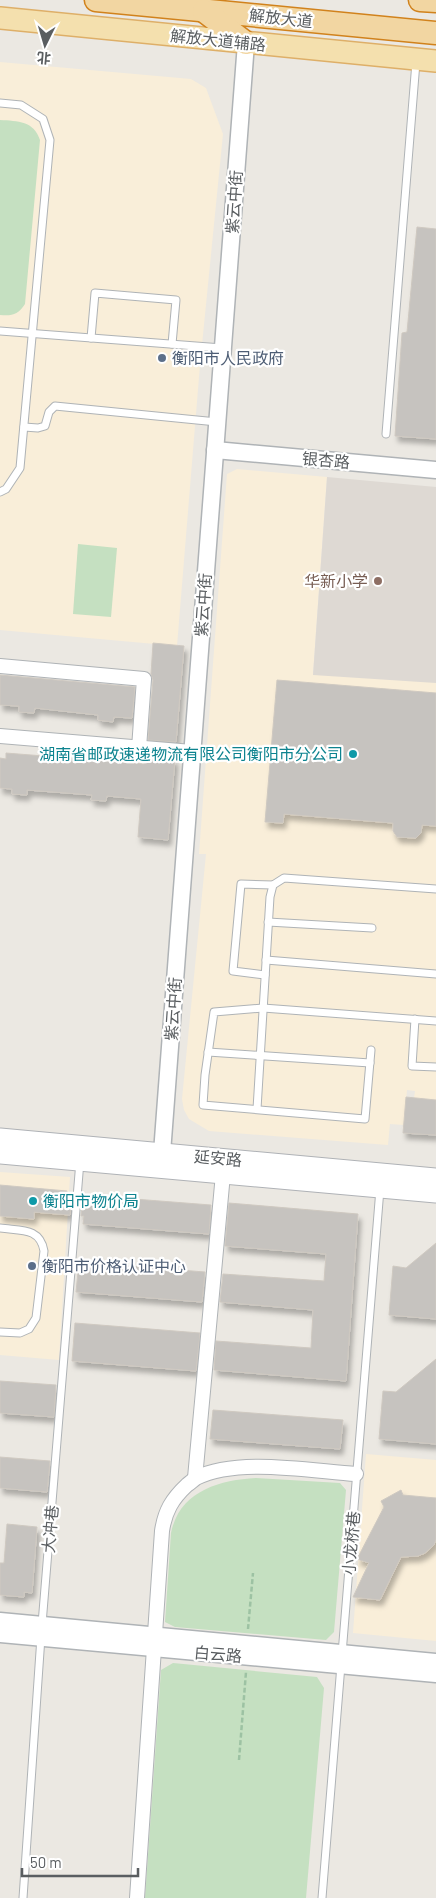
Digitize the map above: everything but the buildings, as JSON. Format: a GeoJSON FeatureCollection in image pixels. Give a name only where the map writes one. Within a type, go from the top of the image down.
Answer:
{"type":"FeatureCollection","features":[{"type":"Feature","properties":{"kind":"highway","name":"解放大道"},"geometry":{"type":"LineString","coordinates":[[96,0],[436,33]]}},
{"type":"Feature","properties":{"kind":"highway"},"geometry":{"type":"LineString","coordinates":[[420,0],[436,2]]}},
{"type":"Feature","properties":{"kind":"highway"},"geometry":{"type":"LineString","coordinates":[[203,10],[246,42]]}},
{"type":"Feature","properties":{"kind":"main road","name":"解放大道辅路"},"geometry":{"type":"LineString","coordinates":[[0,18],[426,60]]}},
{"type":"Feature","properties":{"kind":"main road","name":"延安路"},"geometry":{"type":"LineString","coordinates":[[0,1138],[161,1160],[436,1178]]}},
{"type":"Feature","properties":{"kind":"main road","name":"延安路"},"geometry":{"type":"LineString","coordinates":[[0,1154],[80,1161],[161,1160],[222,1174],[436,1193]]}},
{"type":"Feature","properties":{"kind":"street","name":"紫云中街"},"geometry":{"type":"LineString","coordinates":[[161,1160],[246,42]]}},
{"type":"Feature","properties":{"kind":"street","name":"银杏路"},"geometry":{"type":"LineString","coordinates":[[215,450],[436,470]]}},
{"type":"Feature","properties":{"kind":"street"},"geometry":{"type":"LineString","coordinates":[[0,666],[144,679],[139,748]]}},
{"type":"Feature","properties":{"kind":"street"},"geometry":{"type":"LineString","coordinates":[[0,736],[192,752]]}},
{"type":"Feature","properties":{"kind":"street"},"geometry":{"type":"LineString","coordinates":[[196,1478],[222,1174]]}},
{"type":"Feature","properties":{"kind":"street"},"geometry":{"type":"LineString","coordinates":[[137,1898],[162,1531],[164,1516],[170,1503],[196,1478],[226,1469],[256,1466],[356,1474]]}},
{"type":"Feature","properties":{"kind":"street","name":"白云路"},"geometry":{"type":"LineString","coordinates":[[0,1622],[41,1631],[154,1642],[341,1659],[436,1662]]}},
{"type":"Feature","properties":{"kind":"street","name":"白云路"},"geometry":{"type":"LineString","coordinates":[[0,1634],[41,1631]]}},
{"type":"Feature","properties":{"kind":"street","name":"白云路"},"geometry":{"type":"LineString","coordinates":[[341,1659],[436,1674]]}},
{"type":"Feature","properties":{"kind":"lane"},"geometry":{"type":"LineString","coordinates":[[386,434],[426,60]]}},
{"type":"Feature","properties":{"kind":"lane"},"geometry":{"type":"LineString","coordinates":[[0,103],[21,105],[43,119],[50,140],[20,468],[6,489],[0,492]]}},
{"type":"Feature","properties":{"kind":"lane"},"geometry":{"type":"LineString","coordinates":[[91,338],[95,293],[176,300],[172,344]]}},
{"type":"Feature","properties":{"kind":"lane"},"geometry":{"type":"LineString","coordinates":[[0,331],[223,348]]}},
{"type":"Feature","properties":{"kind":"lane"},"geometry":{"type":"LineString","coordinates":[[24,427],[38,428],[45,426],[49,412],[55,406],[217,422]]}},
{"type":"Feature","properties":{"kind":"lane"},"geometry":{"type":"LineString","coordinates":[[265,975],[233,971],[241,884],[273,885],[284,878],[436,889]]}},
{"type":"Feature","properties":{"kind":"lane"},"geometry":{"type":"LineString","coordinates":[[256,1109],[268,922],[273,885]]}},
{"type":"Feature","properties":{"kind":"lane"},"geometry":{"type":"LineString","coordinates":[[268,922],[372,928]]}},
{"type":"Feature","properties":{"kind":"lane"},"geometry":{"type":"LineString","coordinates":[[266,960],[436,974]]}},
{"type":"Feature","properties":{"kind":"lane"},"geometry":{"type":"LineString","coordinates":[[370,1050],[366,1119],[203,1105],[214,1012],[263,1008],[436,1021]]}},
{"type":"Feature","properties":{"kind":"lane"},"geometry":{"type":"LineString","coordinates":[[415,1019],[412,1066],[436,1068]]}},
{"type":"Feature","properties":{"kind":"lane"},"geometry":{"type":"LineString","coordinates":[[208,1052],[370,1063]]}},
{"type":"Feature","properties":{"kind":"lane","name":"大冲巷"},"geometry":{"type":"LineString","coordinates":[[23,1898],[41,1631],[80,1161]]}},
{"type":"Feature","properties":{"kind":"lane","name":"小龙桥巷"},"geometry":{"type":"LineString","coordinates":[[322,1898],[380,1188]]}},
{"type":"Feature","properties":{"kind":"lane"},"geometry":{"type":"LineString","coordinates":[[0,1228],[33,1232],[42,1240],[44,1251],[36,1318],[29,1329],[20,1333],[0,1332]]}},
{"type":"Feature","properties":{"kind":"path"},"geometry":{"type":"LineString","coordinates":[[247,1638],[253,1573]]}},
{"type":"Feature","properties":{"kind":"path"},"geometry":{"type":"LineString","coordinates":[[239,1760],[247,1665]]}},
{"type":"Feature","properties":{"kind":"shaded area","name":"衡阳市人民政府"},"geometry":{"type":"Polygon","coordinates":[[[0,62],[191,79],[206,88],[223,134],[200,365],[177,646],[0,630],[0,62]]]}},
{"type":"Feature","properties":{"kind":"shaded area"},"geometry":{"type":"Polygon","coordinates":[[[237,469],[327,477],[313,674],[436,682],[436,1100],[414,1098],[415,1091],[407,1090],[404,1125],[390,1124],[388,1145],[209,1131],[189,1119],[184,1110],[182,1099],[206,854],[199,854],[227,474],[237,469]]]}},
{"type":"Feature","properties":{"kind":"shaded area","name":"华新小学"},"geometry":{"type":"Polygon","coordinates":[[[327,477],[436,487],[436,683],[313,675],[327,477]]]}},
{"type":"Feature","properties":{"kind":"shaded area","name":"衡阳市价格认证中心"},"geometry":{"type":"Polygon","coordinates":[[[0,1172],[70,1177],[59,1360],[0,1355],[0,1172]]]}},
{"type":"Feature","properties":{"kind":"shaded area"},"geometry":{"type":"Polygon","coordinates":[[[366,1454],[436,1460],[436,1641],[353,1633],[366,1454]]]}},
{"type":"Feature","properties":{"kind":"green space"},"geometry":{"type":"Polygon","coordinates":[[[0,120],[24,123],[34,129],[40,140],[25,304],[17,313],[8,315],[0,315],[0,120]]]}},
{"type":"Feature","properties":{"kind":"green space"},"geometry":{"type":"Polygon","coordinates":[[[78,544],[117,548],[111,617],[73,614],[78,544]]]}},
{"type":"Feature","properties":{"kind":"green space"},"geometry":{"type":"Polygon","coordinates":[[[256,1478],[340,1483],[346,1490],[334,1632],[326,1640],[175,1627],[165,1622],[171,1533],[175,1519],[182,1507],[191,1498],[215,1485],[256,1478]]]}},
{"type":"Feature","properties":{"kind":"green space"},"geometry":{"type":"Polygon","coordinates":[[[173,1663],[317,1677],[324,1688],[306,1898],[145,1898],[161,1670],[173,1663]]]}},
{"type":"Feature","properties":{"kind":"place","name":"衡阳市人民政府"},"geometry":{"type":"Point","coordinates":[162,358]}},
{"type":"Feature","properties":{"kind":"place","name":"华新小学"},"geometry":{"type":"Point","coordinates":[378,581]}},
{"type":"Feature","properties":{"kind":"place","name":"湖南省邮政速递物流有限公司衡阳市分公司"},"geometry":{"type":"Point","coordinates":[353,754]}},
{"type":"Feature","properties":{"kind":"place","name":"衡阳市物价局"},"geometry":{"type":"Point","coordinates":[33,1201]}},
{"type":"Feature","properties":{"kind":"place","name":"衡阳市价格认证中心"},"geometry":{"type":"Point","coordinates":[32,1266]}}]}
